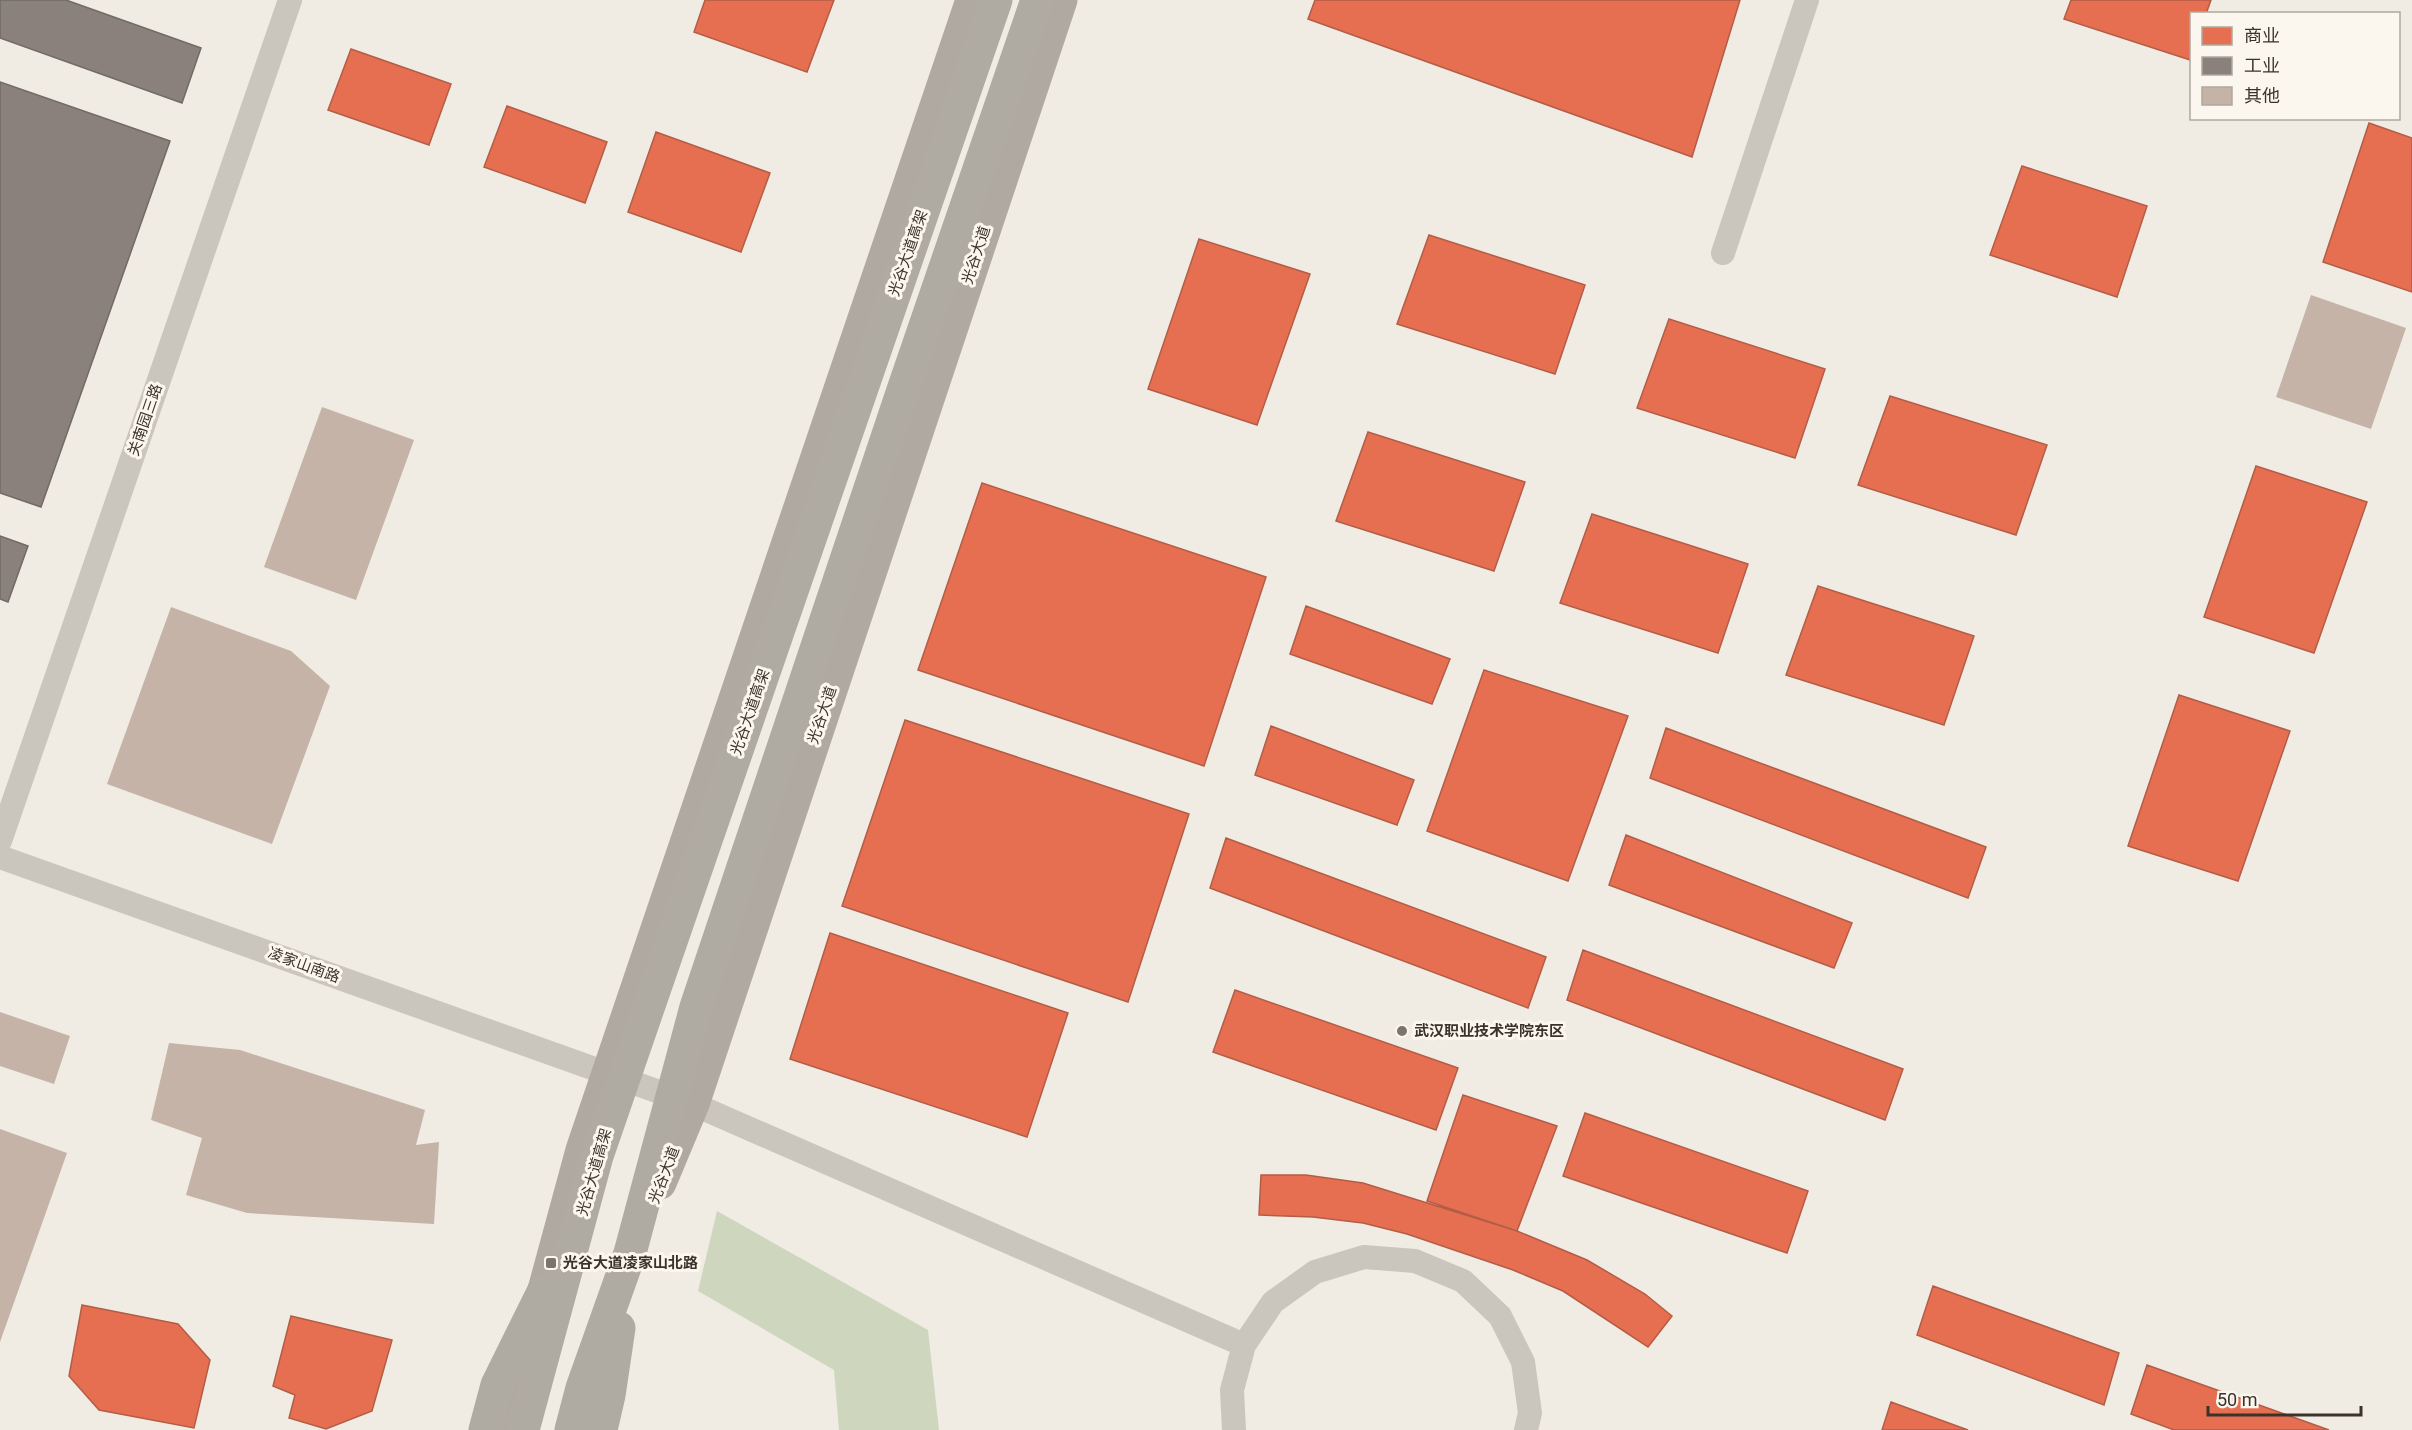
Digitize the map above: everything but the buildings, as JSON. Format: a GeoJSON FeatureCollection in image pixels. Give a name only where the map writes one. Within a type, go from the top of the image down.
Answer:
{"type":"FeatureCollection","features":[{"type":"Feature","properties":{"kind":"highway","name":"光谷大道高架"},"geometry":{"type":"LineString","coordinates":[[523,1430],[597,1156],[996,0]]}},
{"type":"Feature","properties":{"kind":"highway"},"geometry":{"type":"LineString","coordinates":[[571,1430],[582,1388],[630,1253],[696,1007],[903,390],[1037,0]]}},
{"type":"Feature","properties":{"kind":"highway"},"geometry":{"type":"LineString","coordinates":[[601,1430],[609,1395],[630,1253]]}},
{"type":"Feature","properties":{"kind":"highway"},"geometry":{"type":"LineString","coordinates":[[484,1430],[497,1385],[543,1290]]}},
{"type":"Feature","properties":{"kind":"main road"},"geometry":{"type":"LineString","coordinates":[[506,1430],[582,1150],[972,0]]}},
{"type":"Feature","properties":{"kind":"main road","name":"光谷大道"},"geometry":{"type":"LineString","coordinates":[[581,1430],[658,1187],[693,1104],[1061,0]]}},
{"type":"Feature","properties":{"kind":"street","name":"关南园三路"},"geometry":{"type":"LineString","coordinates":[[0,840],[290,0]]}},
{"type":"Feature","properties":{"kind":"street"},"geometry":{"type":"LineString","coordinates":[[1723,253],[1807,0]]}},
{"type":"Feature","properties":{"kind":"street","name":"凌家山南路"},"geometry":{"type":"LineString","coordinates":[[0,857],[693,1104],[1244,1345]]}},
{"type":"Feature","properties":{"kind":"street"},"geometry":{"type":"LineString","coordinates":[[1234,1430],[1232,1390],[1244,1345],[1273,1302],[1315,1272],[1364,1257],[1415,1261],[1462,1281],[1500,1316],[1524,1362],[1530,1413],[1526,1430]]}},
{"type":"Feature","properties":{"kind":"green space"},"geometry":{"type":"Polygon","coordinates":[[[717,1211],[928,1330],[939,1430],[839,1430],[834,1370],[698,1291],[717,1211]]]}},
{"type":"Feature","properties":{"kind":"place","name":"武汉职业技术学院东区"},"geometry":{"type":"Point","coordinates":[1402,1031]}},
{"type":"Feature","properties":{"kind":"place","name":"光谷大道凌家山北路"},"geometry":{"type":"Point","coordinates":[551,1263]}}]}
